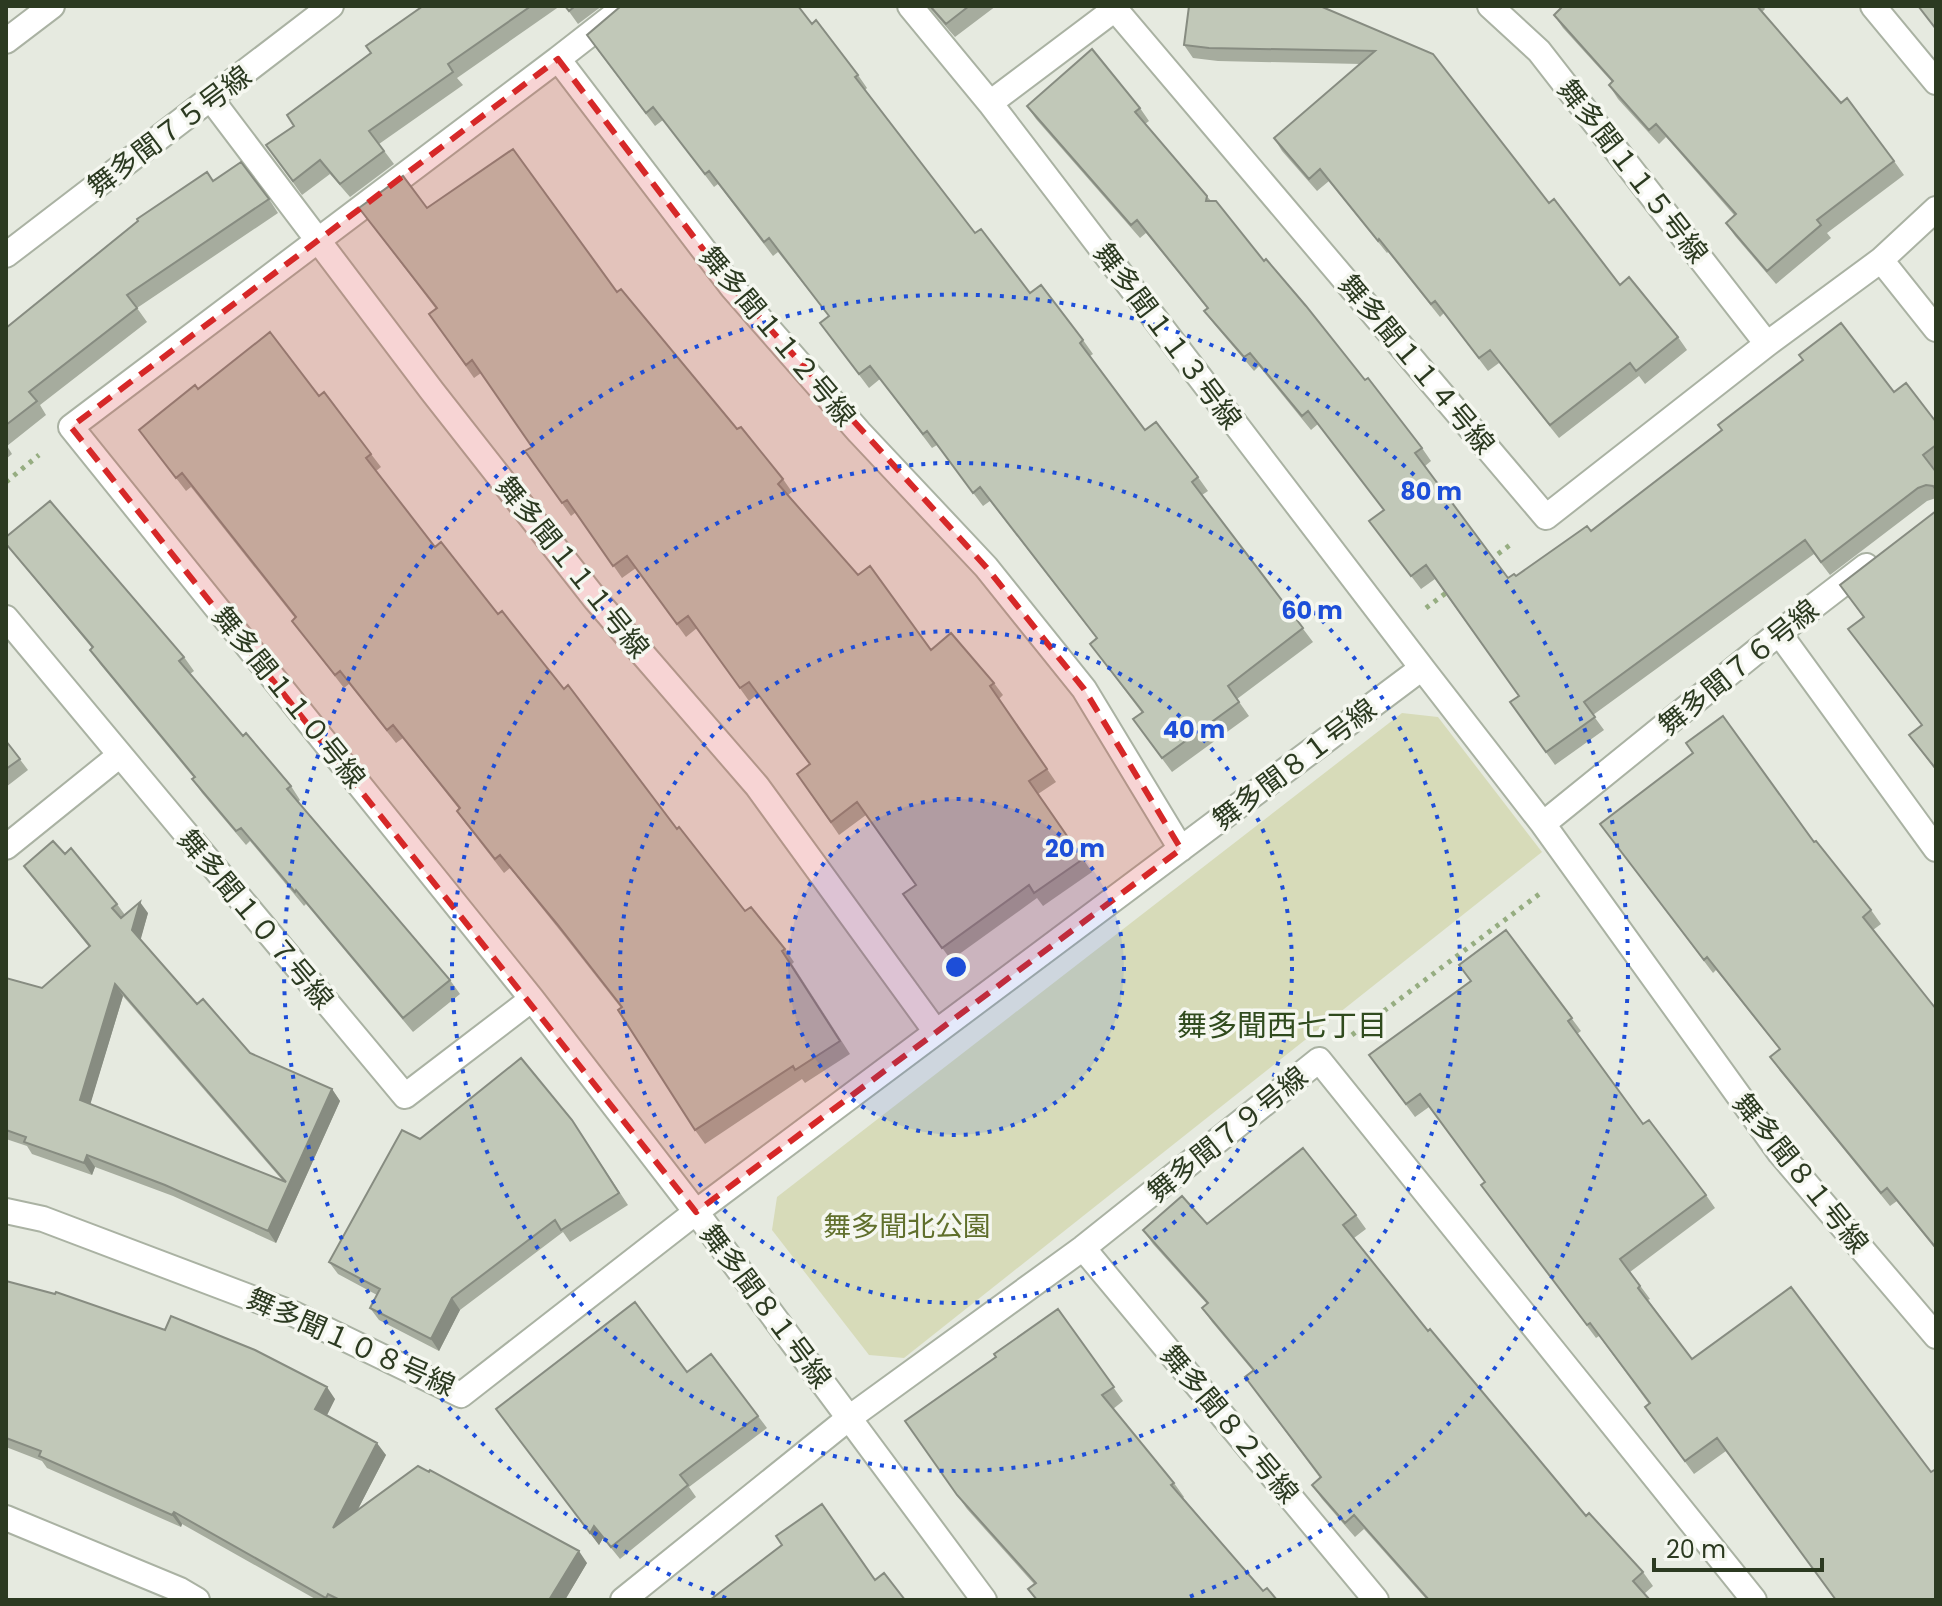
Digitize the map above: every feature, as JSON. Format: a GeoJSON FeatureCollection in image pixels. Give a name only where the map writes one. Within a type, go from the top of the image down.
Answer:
{"type":"FeatureCollection","features":[{"type":"Feature","properties":{"kind":"street"},"geometry":{"type":"LineString","coordinates":[[6,41],[52,6]]}},
{"type":"Feature","properties":{"kind":"street","name":"舞多聞７５号線"},"geometry":{"type":"LineString","coordinates":[[6,255],[331,6]]}},
{"type":"Feature","properties":{"kind":"street"},"geometry":{"type":"LineString","coordinates":[[317,239],[626,6]]}},
{"type":"Feature","properties":{"kind":"street","name":"舞多聞１１３号線"},"geometry":{"type":"LineString","coordinates":[[910,6],[990,103],[1422,668]]}},
{"type":"Feature","properties":{"kind":"street","name":"舞多聞１１５号線"},"geometry":{"type":"LineString","coordinates":[[1490,6],[1539,51],[1767,344]]}},
{"type":"Feature","properties":{"kind":"street"},"geometry":{"type":"LineString","coordinates":[[1873,6],[1936,82]]}},
{"type":"Feature","properties":{"kind":"street","name":"舞多聞１１４号線"},"geometry":{"type":"LineString","coordinates":[[990,103],[1117,7],[1546,517]]}},
{"type":"Feature","properties":{"kind":"street","name":"舞多聞１１２号線"},"geometry":{"type":"LineString","coordinates":[[558,59],[732,287],[859,432],[986,567],[1084,689],[1181,849]]}},
{"type":"Feature","properties":{"kind":"street","name":"舞多聞１１１号線"},"geometry":{"type":"LineString","coordinates":[[211,99],[432,391],[596,600],[757,786],[936,1032]]}},
{"type":"Feature","properties":{"kind":"street"},"geometry":{"type":"LineString","coordinates":[[1546,517],[1767,344],[1881,260],[1936,209]]}},
{"type":"Feature","properties":{"kind":"street","name":"舞多聞１１０号線"},"geometry":{"type":"LineString","coordinates":[[317,239],[71,427],[532,999],[696,1212]]}},
{"type":"Feature","properties":{"kind":"street"},"geometry":{"type":"LineString","coordinates":[[1881,260],[1936,329]]}},
{"type":"Feature","properties":{"kind":"street","name":"舞多聞７６号線"},"geometry":{"type":"LineString","coordinates":[[1543,824],[1779,633],[1888,550]]}},
{"type":"Feature","properties":{"kind":"street","name":"舞多聞１０７号線"},"geometry":{"type":"LineString","coordinates":[[6,618],[405,1096],[532,999]]}},
{"type":"Feature","properties":{"kind":"street"},"geometry":{"type":"LineString","coordinates":[[1779,633],[1936,849]]}},
{"type":"Feature","properties":{"kind":"street","name":"舞多聞８１号線"},"geometry":{"type":"LineString","coordinates":[[984,1600],[696,1212],[1422,668],[1543,824],[1780,1153],[1936,1336]]}},
{"type":"Feature","properties":{"kind":"street"},"geometry":{"type":"LineString","coordinates":[[6,847],[120,755]]}},
{"type":"Feature","properties":{"kind":"street","name":"舞多聞７９号線"},"geometry":{"type":"LineString","coordinates":[[623,1600],[849,1418],[1083,1248],[1319,1060],[1754,1600]]}},
{"type":"Feature","properties":{"kind":"street","name":"舞多聞１０８号線"},"geometry":{"type":"LineString","coordinates":[[6,1211],[43,1219],[294,1314],[461,1395],[696,1212]]}},
{"type":"Feature","properties":{"kind":"street","name":"舞多聞８２号線"},"geometry":{"type":"LineString","coordinates":[[1083,1248],[1376,1600]]}},
{"type":"Feature","properties":{"kind":"street"},"geometry":{"type":"LineString","coordinates":[[6,1518],[180,1590],[197,1600]]}},
{"type":"Feature","properties":{"kind":"path"},"geometry":{"type":"LineString","coordinates":[[1484,565],[1546,517]]}},
{"type":"Feature","properties":{"kind":"path"},"geometry":{"type":"LineString","coordinates":[[1395,632],[1458,584]]}},
{"type":"Feature","properties":{"kind":"path"},"geometry":{"type":"LineString","coordinates":[[1319,1060],[1572,868]]}},
{"type":"Feature","properties":{"kind":"highlighted area"},"geometry":{"type":"Polygon","coordinates":[[[558,59],[732,287],[986,567],[1084,689],[1181,849],[696,1212],[71,427],[558,59]]]}},
{"type":"Feature","properties":{"kind":"green space","name":"舞多聞北公園"},"geometry":{"type":"Polygon","coordinates":[[[1402,713],[1438,717],[1542,852],[904,1358],[869,1355],[772,1230],[777,1197],[1402,713]]]}},
{"type":"Feature","properties":{"kind":"building"},"geometry":{"type":"Polygon","coordinates":[[[423,6],[531,6],[448,64],[453,72],[369,131],[384,151],[340,184],[320,160],[293,181],[266,145],[294,126],[287,115],[371,53],[366,46],[423,6]]]}},
{"type":"Feature","properties":{"kind":"building"},"geometry":{"type":"Polygon","coordinates":[[[621,6],[798,6],[812,24],[816,20],[858,75],[855,77],[975,233],[981,229],[1030,293],[1041,285],[1145,430],[1156,422],[1198,477],[1192,482],[1303,628],[1228,686],[1239,702],[1162,758],[1133,719],[1143,712],[1090,644],[1097,638],[980,487],[973,493],[927,431],[923,434],[870,366],[859,374],[820,323],[829,316],[769,238],[764,242],[709,171],[705,174],[653,107],[646,113],[587,35],[621,6]]]}},
{"type":"Feature","properties":{"kind":"building"},"geometry":{"type":"Polygon","coordinates":[[[930,6],[969,6],[946,24],[930,6]]]}},
{"type":"Feature","properties":{"kind":"building"},"geometry":{"type":"Polygon","coordinates":[[[1189,6],[1320,6],[1433,54],[1549,203],[1554,199],[1620,285],[1629,277],[1678,337],[1636,371],[1630,363],[1550,425],[1490,350],[1479,358],[1435,301],[1431,304],[1320,169],[1309,179],[1274,138],[1375,51],[1184,45],[1189,6]]]}},
{"type":"Feature","properties":{"kind":"building"},"geometry":{"type":"Polygon","coordinates":[[[1560,6],[1757,6],[1841,103],[1847,98],[1894,161],[1817,220],[1821,225],[1767,271],[1726,223],[1736,214],[1656,124],[1649,130],[1609,85],[1613,81],[1554,15],[1560,6]]]}},
{"type":"Feature","properties":{"kind":"building"},"geometry":{"type":"Polygon","coordinates":[[[1936,6],[1936,29],[1919,7],[1936,6]]]}},
{"type":"Feature","properties":{"kind":"building"},"geometry":{"type":"Polygon","coordinates":[[[1092,49],[1140,108],[1135,112],[1207,196],[1206,201],[1216,201],[1365,380],[1368,378],[1422,448],[1415,453],[1508,578],[1514,574],[1516,576],[1587,526],[1591,531],[1722,430],[1718,425],[1803,360],[1799,355],[1841,323],[1894,392],[1906,383],[1936,422],[1936,445],[1923,455],[1936,472],[1936,490],[1926,485],[1918,488],[1821,562],[1805,540],[1584,702],[1595,717],[1546,752],[1510,702],[1519,696],[1426,565],[1411,576],[1369,521],[1384,510],[1308,411],[1302,416],[1250,353],[1244,357],[1204,311],[1208,308],[1137,220],[1131,225],[1027,106],[1092,49]]]}},
{"type":"Feature","properties":{"kind":"building"},"geometry":{"type":"Polygon","coordinates":[[[513,149],[617,292],[621,289],[737,429],[741,427],[783,479],[778,484],[858,575],[870,566],[931,650],[951,633],[994,683],[990,686],[1047,769],[1029,781],[1083,859],[1034,893],[1029,885],[942,948],[903,894],[916,885],[857,802],[831,822],[797,774],[810,764],[749,682],[740,688],[688,616],[677,624],[627,556],[613,566],[567,500],[562,503],[525,451],[532,447],[472,360],[466,365],[429,314],[437,308],[359,208],[403,176],[427,208],[513,149]]]}},
{"type":"Feature","properties":{"kind":"building"},"geometry":{"type":"Polygon","coordinates":[[[241,162],[269,199],[127,295],[137,308],[29,392],[37,401],[6,425],[6,328],[137,219],[207,172],[213,181],[241,162]]]}},
{"type":"Feature","properties":{"kind":"building"},"geometry":{"type":"Polygon","coordinates":[[[270,332],[319,396],[324,392],[371,454],[366,458],[435,547],[441,542],[498,614],[502,611],[564,689],[568,685],[677,829],[679,827],[745,911],[751,907],[785,949],[782,951],[840,1041],[795,1070],[793,1066],[695,1130],[618,1010],[622,1007],[557,924],[500,855],[495,859],[457,811],[460,808],[393,725],[387,730],[340,671],[335,675],[292,621],[296,617],[182,473],[176,478],[139,430],[195,385],[198,389],[270,332]]]}},
{"type":"Feature","properties":{"kind":"building"},"geometry":{"type":"Polygon","coordinates":[[[50,501],[184,657],[179,661],[243,736],[246,733],[291,786],[287,789],[450,980],[403,1018],[296,890],[241,828],[236,831],[192,779],[195,777],[90,650],[93,647],[6,544],[6,537],[50,501]]]}},
{"type":"Feature","properties":{"kind":"building"},"geometry":{"type":"Polygon","coordinates":[[[1936,511],[1936,769],[1909,735],[1922,725],[1848,629],[1864,617],[1840,585],[1936,511]]]}},
{"type":"Feature","properties":{"kind":"building"},"geometry":{"type":"Polygon","coordinates":[[[1723,716],[1814,842],[1871,910],[1863,917],[1936,1009],[1936,1248],[1887,1188],[1881,1193],[1770,1057],[1780,1049],[1707,957],[1704,960],[1600,824],[1693,753],[1686,743],[1723,716]]]}},
{"type":"Feature","properties":{"kind":"building"},"geometry":{"type":"Polygon","coordinates":[[[6,741],[20,759],[6,769],[6,741]]]}},
{"type":"Feature","properties":{"kind":"building"},"geometry":{"type":"Polygon","coordinates":[[[53,841],[65,854],[71,848],[117,904],[112,908],[121,918],[140,902],[132,930],[197,1004],[203,999],[250,1053],[332,1089],[268,1231],[165,1185],[87,1155],[84,1163],[24,1142],[26,1137],[6,1130],[6,978],[42,988],[90,946],[24,866],[53,841]],[[115,984],[80,1100],[286,1182],[115,984]]]}},
{"type":"Feature","properties":{"kind":"building"},"geometry":{"type":"Polygon","coordinates":[[[1506,930],[1572,1018],[1568,1021],[1643,1124],[1649,1120],[1706,1195],[1620,1259],[1640,1286],[1638,1288],[1692,1359],[1791,1287],[1931,1472],[1936,1469],[1936,1600],[1836,1600],[1717,1438],[1685,1461],[1645,1407],[1650,1403],[1481,1185],[1485,1182],[1420,1094],[1406,1104],[1369,1055],[1471,981],[1459,965],[1506,930]]]}},
{"type":"Feature","properties":{"kind":"building"},"geometry":{"type":"Polygon","coordinates":[[[521,1058],[572,1120],[619,1193],[561,1230],[555,1220],[452,1298],[431,1339],[370,1308],[380,1289],[329,1262],[402,1130],[420,1139],[521,1058]]]}},
{"type":"Feature","properties":{"kind":"building"},"geometry":{"type":"Polygon","coordinates":[[[1303,1148],[1356,1215],[1343,1225],[1428,1331],[1430,1329],[1586,1516],[1589,1513],[1643,1572],[1633,1581],[1650,1600],[1429,1600],[1354,1515],[1345,1523],[1312,1485],[1321,1477],[1245,1377],[1254,1370],[1202,1308],[1208,1303],[1143,1230],[1182,1196],[1207,1224],[1303,1148]]]}},
{"type":"Feature","properties":{"kind":"building"},"geometry":{"type":"Polygon","coordinates":[[[6,1281],[56,1292],[165,1330],[171,1316],[255,1350],[327,1387],[315,1409],[377,1443],[333,1528],[418,1466],[579,1551],[549,1600],[340,1600],[328,1594],[326,1598],[174,1512],[172,1515],[39,1456],[41,1451],[6,1438],[6,1281]]]}},
{"type":"Feature","properties":{"kind":"building"},"geometry":{"type":"Polygon","coordinates":[[[635,1302],[687,1372],[711,1354],[758,1416],[680,1475],[688,1485],[611,1547],[594,1526],[590,1533],[496,1409],[635,1302]]]}},
{"type":"Feature","properties":{"kind":"building"},"geometry":{"type":"Polygon","coordinates":[[[1058,1309],[1114,1387],[1102,1395],[1174,1483],[1171,1485],[1263,1591],[1267,1588],[1277,1600],[1037,1600],[1028,1589],[1036,1583],[957,1495],[905,1421],[1058,1309]]]}},
{"type":"Feature","properties":{"kind":"building"},"geometry":{"type":"Polygon","coordinates":[[[822,1504],[875,1580],[884,1573],[905,1600],[710,1600],[782,1545],[776,1536],[822,1504]]]}},
{"type":"Feature","properties":{"kind":"district","name":"舞多聞西七丁目"},"geometry":{"type":"Point","coordinates":[1282,1026]}}]}
